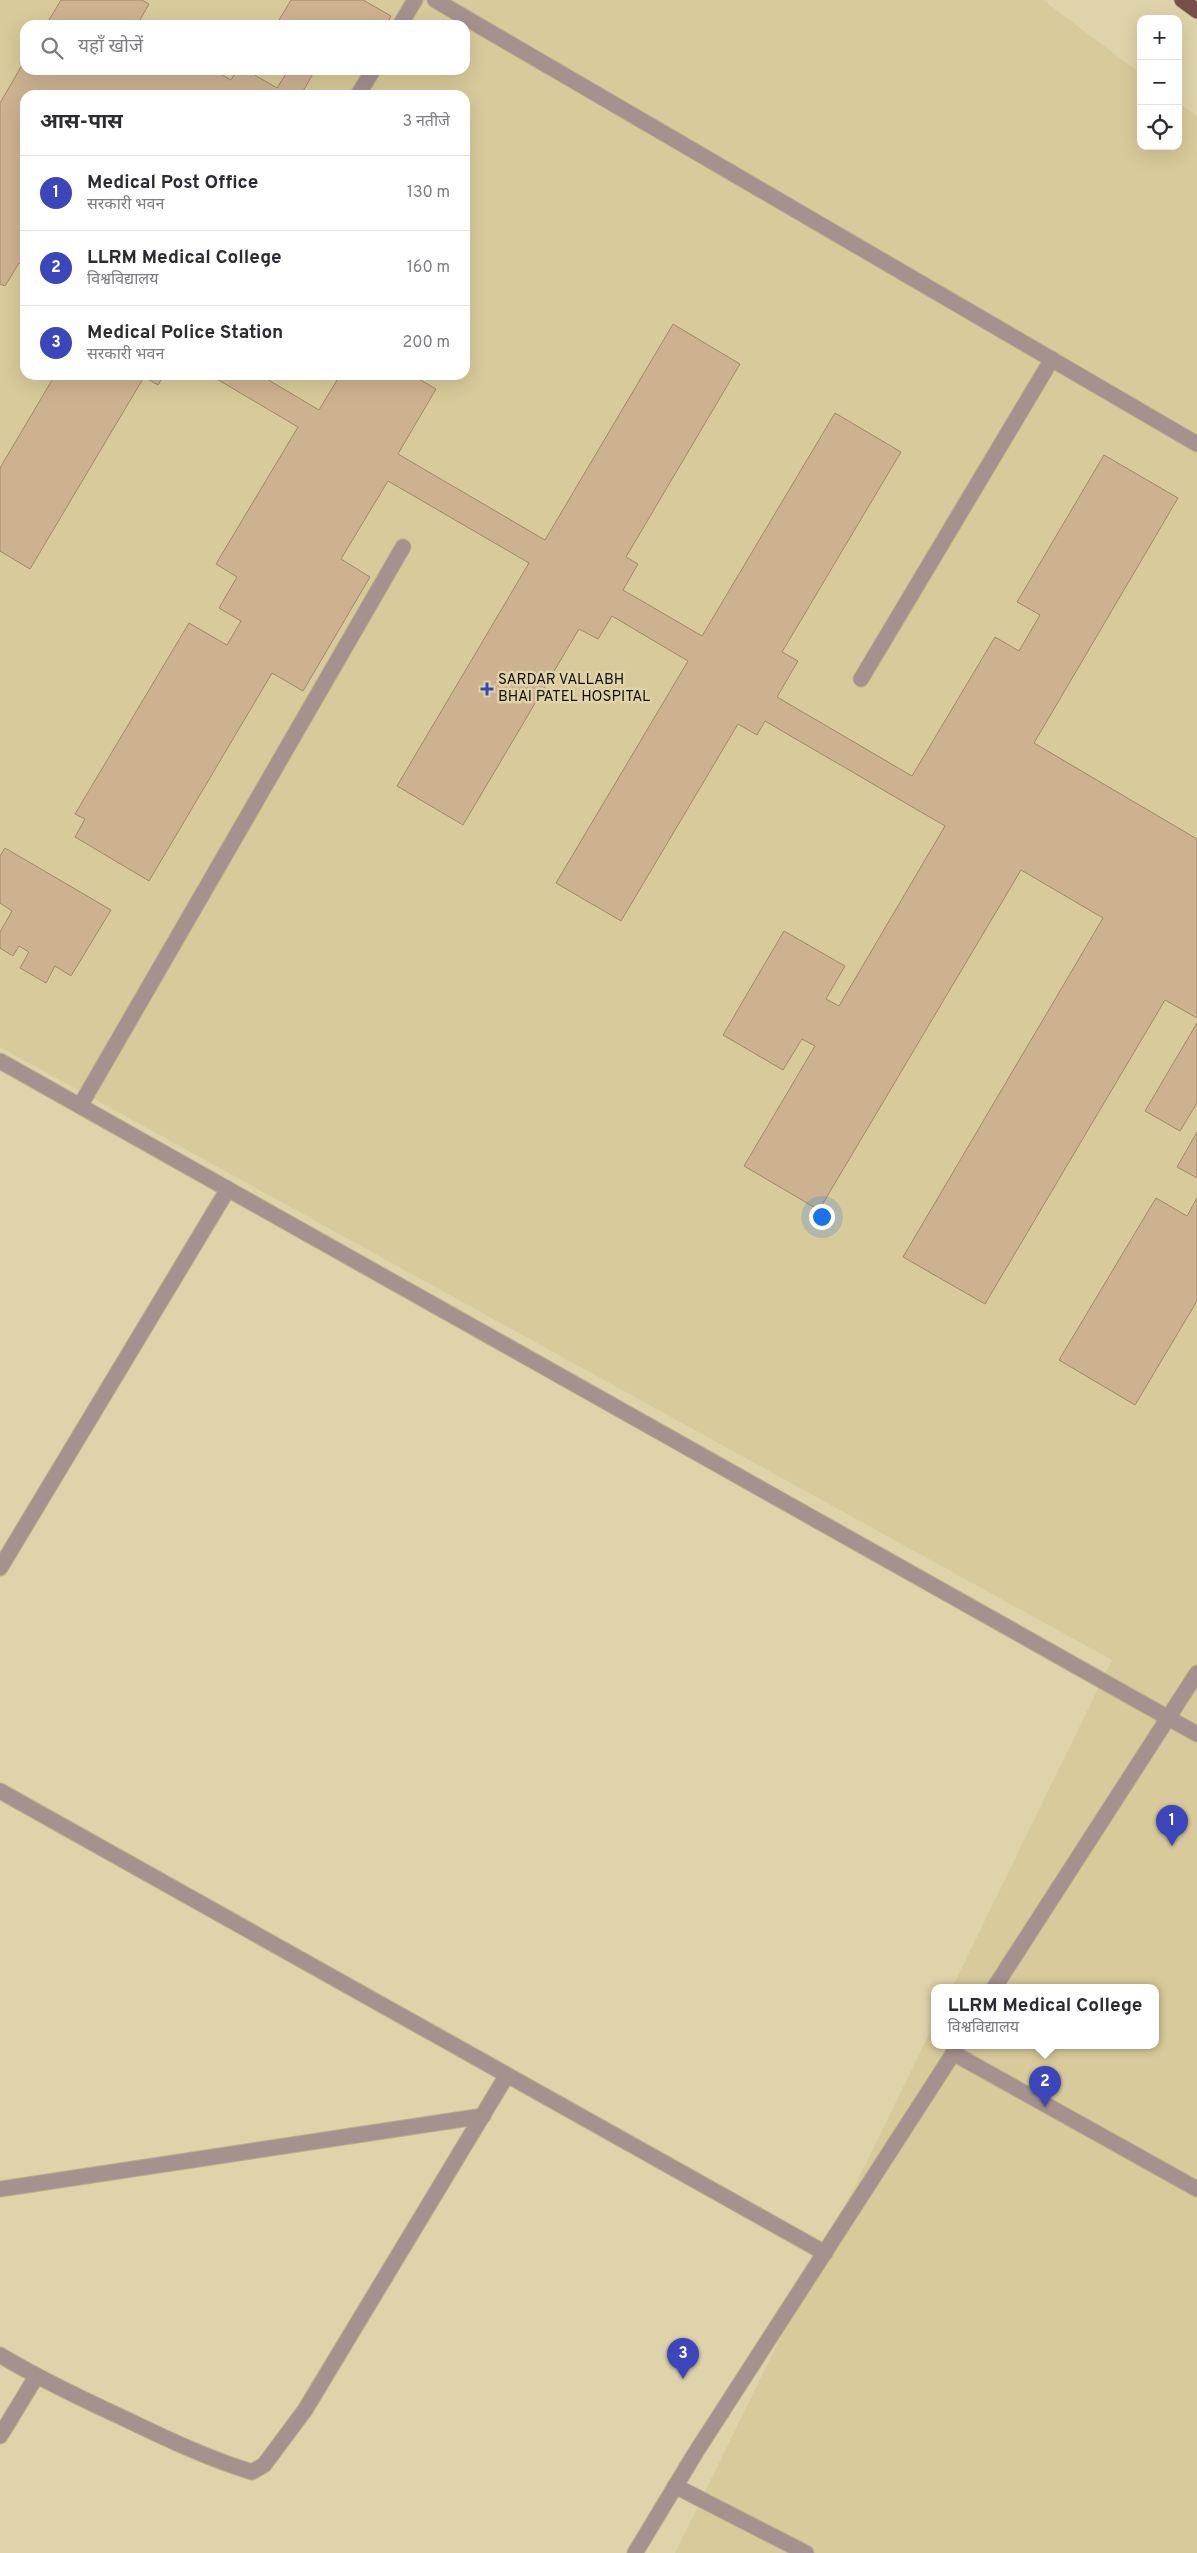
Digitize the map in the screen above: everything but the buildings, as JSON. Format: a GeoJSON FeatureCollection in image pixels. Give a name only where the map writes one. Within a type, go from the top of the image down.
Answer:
{"type":"FeatureCollection","features":[{"type":"Feature","properties":{"kind":"highway"},"geometry":{"type":"LineString","coordinates":[[1182,0],[1197,11]]}},
{"type":"Feature","properties":{"kind":"street"},"geometry":{"type":"LineString","coordinates":[[403,20],[416,0]]}},
{"type":"Feature","properties":{"kind":"street"},"geometry":{"type":"LineString","coordinates":[[435,0],[469,20]]}},
{"type":"Feature","properties":{"kind":"street"},"geometry":{"type":"LineString","coordinates":[[470,20],[1197,444]]}},
{"type":"Feature","properties":{"kind":"street"},"geometry":{"type":"LineString","coordinates":[[361,90],[371,75]]}},
{"type":"Feature","properties":{"kind":"street"},"geometry":{"type":"LineString","coordinates":[[861,679],[1052,359]]}},
{"type":"Feature","properties":{"kind":"street"},"geometry":{"type":"LineString","coordinates":[[80,1106],[403,547]]}},
{"type":"Feature","properties":{"kind":"street"},"geometry":{"type":"LineString","coordinates":[[0,1061],[1197,1734]]}},
{"type":"Feature","properties":{"kind":"street"},"geometry":{"type":"LineString","coordinates":[[0,1568],[228,1189]]}},
{"type":"Feature","properties":{"kind":"street"},"geometry":{"type":"LineString","coordinates":[[997,1984],[1197,1673]]}},
{"type":"Feature","properties":{"kind":"street"},"geometry":{"type":"LineString","coordinates":[[0,1791],[825,2253]]}},
{"type":"Feature","properties":{"kind":"street"},"geometry":{"type":"LineString","coordinates":[[635,2553],[955,2049],[1197,2189]]}},
{"type":"Feature","properties":{"kind":"street"},"geometry":{"type":"LineString","coordinates":[[0,2355],[36,2377],[215,2460],[252,2472],[264,2465],[304,2410],[507,2076]]}},
{"type":"Feature","properties":{"kind":"street"},"geometry":{"type":"LineString","coordinates":[[0,2189],[483,2116]]}},
{"type":"Feature","properties":{"kind":"street"},"geometry":{"type":"LineString","coordinates":[[0,2436],[36,2377]]}},
{"type":"Feature","properties":{"kind":"street"},"geometry":{"type":"LineString","coordinates":[[676,2486],[806,2553]]}},
{"type":"Feature","properties":{"kind":"shaded area"},"geometry":{"type":"Polygon","coordinates":[[[0,0],[1043,0],[1137,71],[1137,150],[1182,150],[1182,105],[1197,116],[1197,2553],[675,2553],[931,2030],[931,2049],[1159,2049],[1159,1984],[954,1984],[1112,1660],[0,1047],[0,0]]]}},
{"type":"Feature","properties":{"kind":"place","name":"SARDAR VALLABH BHAI PATEL HOSPITAL"},"geometry":{"type":"Point","coordinates":[487,689]}},
{"type":"Feature","properties":{"kind":"place","name":"Medical Post Office"},"geometry":{"type":"Point","coordinates":[1172,1846]}},
{"type":"Feature","properties":{"kind":"place","name":"LLRM Medical College"},"geometry":{"type":"Point","coordinates":[1045,2107]}},
{"type":"Feature","properties":{"kind":"place","name":"Medical Police Station"},"geometry":{"type":"Point","coordinates":[683,2379]}}]}
